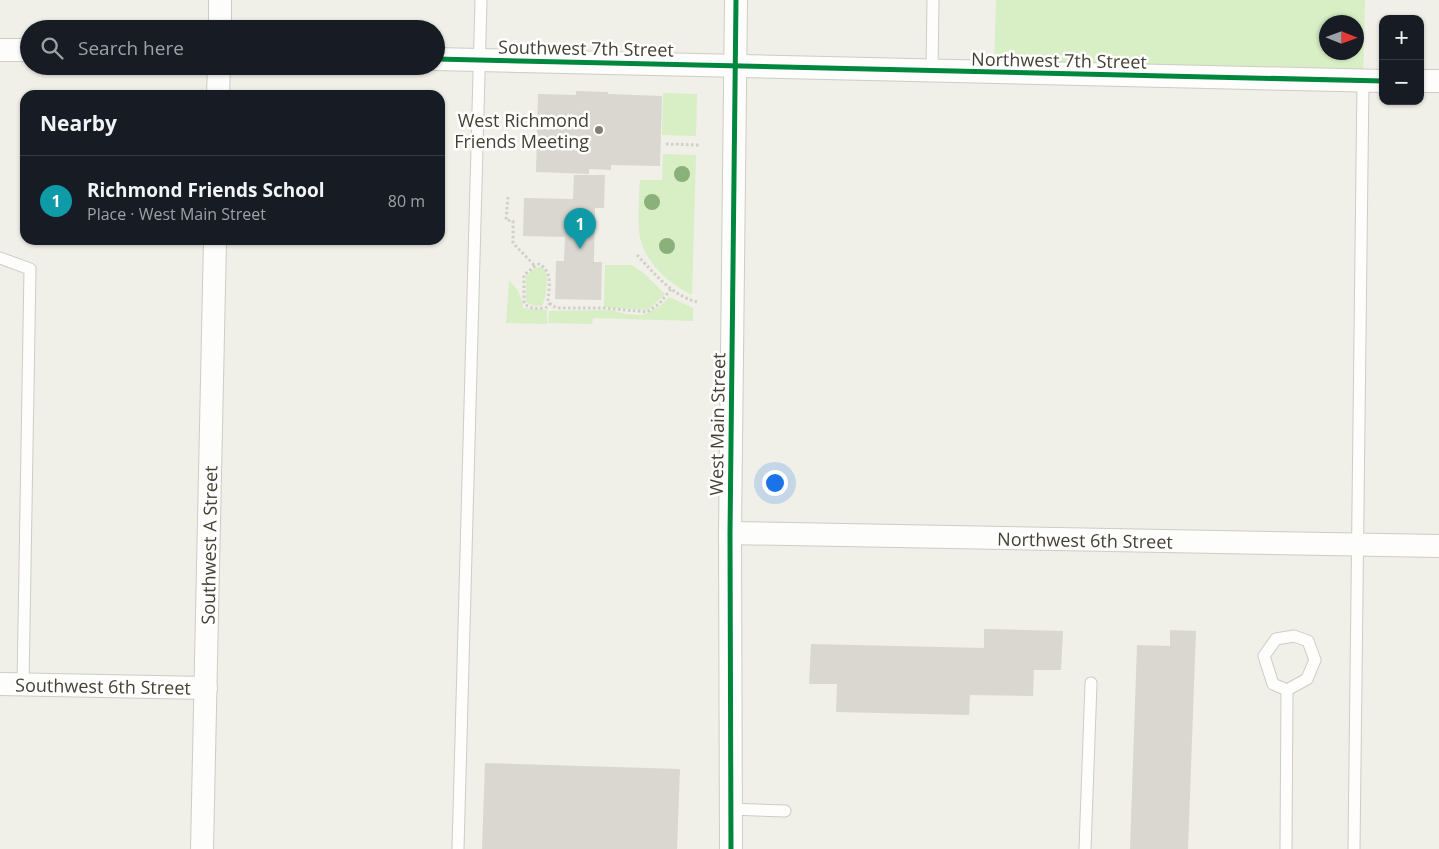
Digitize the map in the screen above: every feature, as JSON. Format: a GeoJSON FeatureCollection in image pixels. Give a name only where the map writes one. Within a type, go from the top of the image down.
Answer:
{"type":"FeatureCollection","features":[{"type":"Feature","properties":{"kind":"street"},"geometry":{"type":"LineString","coordinates":[[220,0],[220,20]]}},
{"type":"Feature","properties":{"kind":"street","name":"West Main Street"},"geometry":{"type":"LineString","coordinates":[[731,849],[730,534],[736,0]]}},
{"type":"Feature","properties":{"kind":"street"},"geometry":{"type":"LineString","coordinates":[[0,50],[20,50]]}},
{"type":"Feature","properties":{"kind":"street","name":"Southwest 7th Street"},"geometry":{"type":"LineString","coordinates":[[445,59],[735,65]]}},
{"type":"Feature","properties":{"kind":"street","name":"Northwest 7th Street"},"geometry":{"type":"LineString","coordinates":[[735,65],[1373,80]]}},
{"type":"Feature","properties":{"kind":"street"},"geometry":{"type":"LineString","coordinates":[[218,90],[219,75]]}},
{"type":"Feature","properties":{"kind":"street"},"geometry":{"type":"LineString","coordinates":[[1424,81],[1439,81]]}},
{"type":"Feature","properties":{"kind":"street","name":"Southwest A Street"},"geometry":{"type":"LineString","coordinates":[[202,849],[215,245]]}},
{"type":"Feature","properties":{"kind":"street","name":"Northwest 6th Street"},"geometry":{"type":"LineString","coordinates":[[730,534],[1357,545],[1364,543],[1439,546]]}},
{"type":"Feature","properties":{"kind":"street","name":"Southwest 6th Street"},"geometry":{"type":"LineString","coordinates":[[0,684],[206,688]]}},
{"type":"Feature","properties":{"kind":"lane"},"geometry":{"type":"LineString","coordinates":[[458,849],[482,0]]}},
{"type":"Feature","properties":{"kind":"lane"},"geometry":{"type":"LineString","coordinates":[[932,71],[934,0]]}},
{"type":"Feature","properties":{"kind":"lane"},"geometry":{"type":"LineString","coordinates":[[1354,849],[1357,545],[1373,80]]}},
{"type":"Feature","properties":{"kind":"lane"},"geometry":{"type":"LineString","coordinates":[[0,258],[30,269],[23,685]]}},
{"type":"Feature","properties":{"kind":"lane"},"geometry":{"type":"LineString","coordinates":[[1294,636],[1308,641],[1314,660],[1308,679],[1287,690],[1273,684],[1264,656],[1276,639],[1294,636]]}},
{"type":"Feature","properties":{"kind":"lane"},"geometry":{"type":"LineString","coordinates":[[1085,849],[1091,683]]}},
{"type":"Feature","properties":{"kind":"lane"},"geometry":{"type":"LineString","coordinates":[[1286,849],[1287,690]]}},
{"type":"Feature","properties":{"kind":"lane"},"geometry":{"type":"LineString","coordinates":[[730,809],[785,811]]}},
{"type":"Feature","properties":{"kind":"path"},"geometry":{"type":"LineString","coordinates":[[666,144],[700,144]]}},
{"type":"Feature","properties":{"kind":"path"},"geometry":{"type":"LineString","coordinates":[[508,196],[506,220],[513,221],[513,242],[535,266]]}},
{"type":"Feature","properties":{"kind":"path"},"geometry":{"type":"LineString","coordinates":[[637,255],[671,289],[688,300],[697,302]]}},
{"type":"Feature","properties":{"kind":"path"},"geometry":{"type":"LineString","coordinates":[[550,303],[548,307],[535,309],[528,307],[524,303],[524,275],[539,264],[545,268],[549,275],[548,301],[558,308],[606,308],[647,312],[659,304],[671,289]]}},
{"type":"Feature","properties":{"kind":"green space"},"geometry":{"type":"Polygon","coordinates":[[[996,0],[1365,0],[1364,40],[1364,15],[1319,15],[1319,60],[1364,60],[1363,80],[994,72],[996,0]]]}},
{"type":"Feature","properties":{"kind":"green space"},"geometry":{"type":"Polygon","coordinates":[[[663,93],[697,94],[696,136],[662,135],[663,93]]]}},
{"type":"Feature","properties":{"kind":"green space"},"geometry":{"type":"Polygon","coordinates":[[[663,154],[696,155],[692,295],[674,284],[657,269],[650,261],[641,242],[639,231],[640,180],[662,180],[663,154]]]}},
{"type":"Feature","properties":{"kind":"green space"},"geometry":{"type":"Polygon","coordinates":[[[605,265],[632,265],[646,275],[665,294],[648,310],[604,307],[605,265]]]}},
{"type":"Feature","properties":{"kind":"green space"},"geometry":{"type":"Polygon","coordinates":[[[540,267],[545,269],[546,273],[546,295],[542,306],[534,306],[526,302],[526,276],[534,268],[540,267]]]}},
{"type":"Feature","properties":{"kind":"green space"},"geometry":{"type":"Polygon","coordinates":[[[509,281],[519,293],[523,308],[547,310],[547,324],[506,323],[509,281]]]}},
{"type":"Feature","properties":{"kind":"green space"},"geometry":{"type":"Polygon","coordinates":[[[669,297],[693,308],[693,321],[593,318],[592,324],[548,323],[549,311],[611,310],[626,314],[643,315],[659,307],[669,297]]]}},
{"type":"Feature","properties":{"kind":"building","name":"West Richmond Friends Meeting"},"geometry":{"type":"Polygon","coordinates":[[[576,91],[662,96],[660,166],[611,165],[611,170],[589,169],[589,174],[536,172],[538,94],[576,95],[576,91]]]}},
{"type":"Feature","properties":{"kind":"building"},"geometry":{"type":"Polygon","coordinates":[[[574,175],[605,175],[604,208],[595,208],[594,262],[602,262],[601,300],[555,299],[556,261],[564,261],[565,237],[523,236],[524,198],[573,199],[574,175]]]}},
{"type":"Feature","properties":{"kind":"building"},"geometry":{"type":"Polygon","coordinates":[[[984,629],[1063,631],[1061,670],[1034,670],[1033,696],[970,695],[969,715],[836,712],[837,684],[809,684],[811,644],[984,648],[984,629]]]}},
{"type":"Feature","properties":{"kind":"building"},"geometry":{"type":"Polygon","coordinates":[[[1170,630],[1196,631],[1188,849],[1130,849],[1137,645],[1170,646],[1170,630]]]}},
{"type":"Feature","properties":{"kind":"building"},"geometry":{"type":"Polygon","coordinates":[[[485,763],[680,769],[677,849],[482,849],[485,763]]]}},
{"type":"Feature","properties":{"kind":"cycle path"},"geometry":{"type":"LineString","coordinates":[[731,849],[730,533],[736,0]]}},
{"type":"Feature","properties":{"kind":"cycle path"},"geometry":{"type":"LineString","coordinates":[[445,59],[1379,81]]}},
{"type":"Feature","properties":{"kind":"place","name":"West Richmond Friends Meeting"},"geometry":{"type":"Point","coordinates":[599,130]}},
{"type":"Feature","properties":{"kind":"place","name":"Richmond Friends School"},"geometry":{"type":"Point","coordinates":[580,249]}}]}
